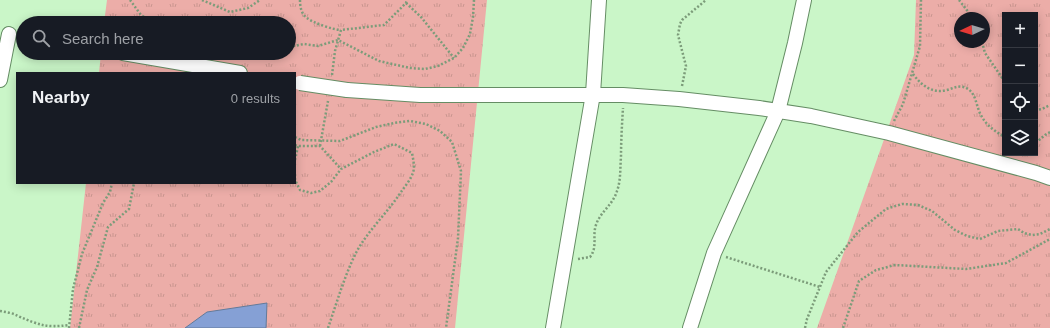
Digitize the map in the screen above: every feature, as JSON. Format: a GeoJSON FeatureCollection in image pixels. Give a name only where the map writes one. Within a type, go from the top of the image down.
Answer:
{"type":"FeatureCollection","features":[{"type":"Feature","properties":{"kind":"street"},"geometry":{"type":"LineString","coordinates":[[553,328],[593,94],[599,0]]}},
{"type":"Feature","properties":{"kind":"street"},"geometry":{"type":"LineString","coordinates":[[690,328],[714,253],[778,111],[796,43],[804,0]]}},
{"type":"Feature","properties":{"kind":"street"},"geometry":{"type":"LineString","coordinates":[[0,80],[11,34]]}},
{"type":"Feature","properties":{"kind":"street"},"geometry":{"type":"LineString","coordinates":[[164,60],[234,72]]}},
{"type":"Feature","properties":{"kind":"street"},"geometry":{"type":"LineString","coordinates":[[298,83],[347,90],[420,95],[593,94],[679,98],[778,111],[889,133],[1050,178]]}},
{"type":"Feature","properties":{"kind":"path"},"geometry":{"type":"LineString","coordinates":[[130,0],[143,16]]}},
{"type":"Feature","properties":{"kind":"path"},"geometry":{"type":"LineString","coordinates":[[202,0],[230,12],[248,8],[260,0]]}},
{"type":"Feature","properties":{"kind":"path"},"geometry":{"type":"LineString","coordinates":[[300,0],[300,7],[307,18],[334,30],[384,25],[406,2],[421,17],[454,58]]}},
{"type":"Feature","properties":{"kind":"path"},"geometry":{"type":"LineString","coordinates":[[296,46],[304,44],[318,46],[338,40],[379,61],[410,68],[425,69],[438,66],[454,58],[463,48],[470,34],[474,17],[474,0]]}},
{"type":"Feature","properties":{"kind":"path"},"geometry":{"type":"LineString","coordinates":[[679,98],[686,66],[678,35],[680,24],[682,20],[706,0]]}},
{"type":"Feature","properties":{"kind":"path"},"geometry":{"type":"LineString","coordinates":[[889,133],[903,104],[920,46],[921,0]]}},
{"type":"Feature","properties":{"kind":"path"},"geometry":{"type":"LineString","coordinates":[[960,0],[969,12]]}},
{"type":"Feature","properties":{"kind":"path"},"geometry":{"type":"LineString","coordinates":[[335,51],[341,30]]}},
{"type":"Feature","properties":{"kind":"path"},"geometry":{"type":"LineString","coordinates":[[984,48],[985,53],[1002,78]]}},
{"type":"Feature","properties":{"kind":"path"},"geometry":{"type":"LineString","coordinates":[[913,73],[917,80],[931,90],[948,90],[958,86],[967,89],[974,97],[981,117],[992,129],[1002,135]]}},
{"type":"Feature","properties":{"kind":"path"},"geometry":{"type":"LineString","coordinates":[[564,261],[590,257],[594,253],[594,229],[597,221],[611,204],[617,192],[620,179],[623,95]]}},
{"type":"Feature","properties":{"kind":"path"},"geometry":{"type":"LineString","coordinates":[[1038,110],[1050,105]]}},
{"type":"Feature","properties":{"kind":"path"},"geometry":{"type":"LineString","coordinates":[[296,138],[301,140],[340,141],[376,127],[410,121],[431,126],[440,131],[452,142],[461,171],[458,238],[446,328]]}},
{"type":"Feature","properties":{"kind":"path"},"geometry":{"type":"LineString","coordinates":[[1038,141],[1050,132]]}},
{"type":"Feature","properties":{"kind":"path"},"geometry":{"type":"LineString","coordinates":[[320,146],[322,141]]}},
{"type":"Feature","properties":{"kind":"path"},"geometry":{"type":"LineString","coordinates":[[296,182],[300,190],[311,192],[320,191],[332,182],[341,169],[374,152],[394,144],[412,153],[414,161],[412,177],[392,206],[367,236],[353,258],[328,328]]}},
{"type":"Feature","properties":{"kind":"path"},"geometry":{"type":"LineString","coordinates":[[296,146],[320,146],[341,169]]}},
{"type":"Feature","properties":{"kind":"path"},"geometry":{"type":"LineString","coordinates":[[0,311],[16,315],[46,328],[69,326],[73,289],[82,254],[103,203],[110,192],[112,184]]}},
{"type":"Feature","properties":{"kind":"path"},"geometry":{"type":"LineString","coordinates":[[79,328],[87,290],[97,267],[108,227],[129,209],[134,184]]}},
{"type":"Feature","properties":{"kind":"path"},"geometry":{"type":"LineString","coordinates":[[805,328],[807,319],[826,272],[858,232],[886,209],[902,204],[918,205],[932,211],[954,230],[967,236],[980,239],[998,231],[1018,228],[1024,233],[1032,234],[1040,234],[1050,229]]}},
{"type":"Feature","properties":{"kind":"path"},"geometry":{"type":"LineString","coordinates":[[843,328],[859,281],[876,270],[895,265],[966,269],[1006,263],[1050,239]]}},
{"type":"Feature","properties":{"kind":"path"},"geometry":{"type":"LineString","coordinates":[[714,253],[820,287]]}},
{"type":"Feature","properties":{"kind":"green space"},"geometry":{"type":"Polygon","coordinates":[[[107,0],[487,0],[455,328],[70,328],[86,184],[296,184],[296,72],[99,72],[100,60],[296,60],[296,16],[105,16],[107,0]]]}},
{"type":"Feature","properties":{"kind":"green space"},"geometry":{"type":"Polygon","coordinates":[[[916,0],[1050,0],[1050,328],[817,328],[914,55],[916,0]]]}},
{"type":"Feature","properties":{"kind":"water"},"geometry":{"type":"Polygon","coordinates":[[[267,303],[266,328],[185,328],[207,312],[267,303]]]}}]}
